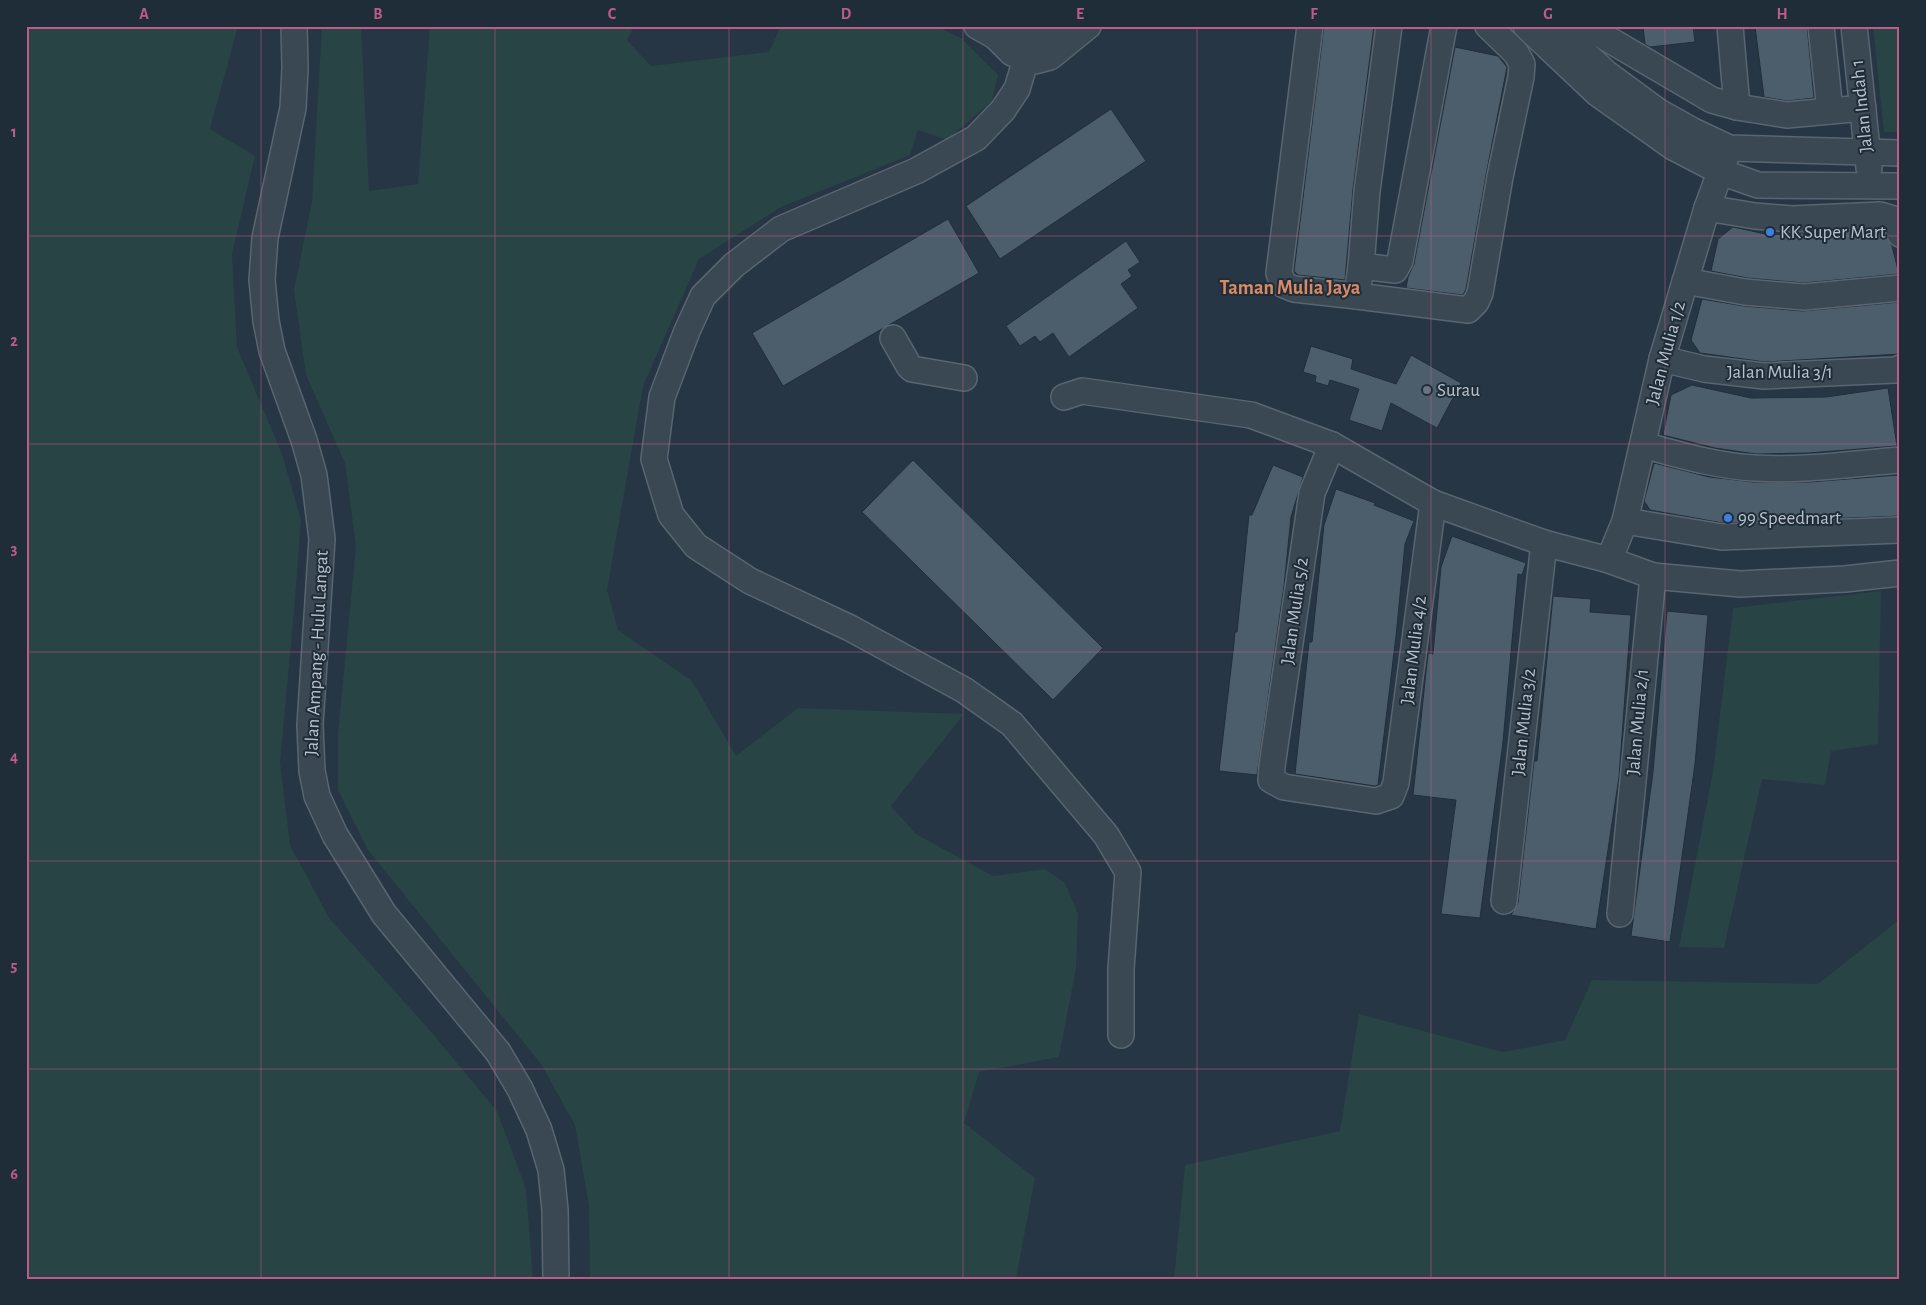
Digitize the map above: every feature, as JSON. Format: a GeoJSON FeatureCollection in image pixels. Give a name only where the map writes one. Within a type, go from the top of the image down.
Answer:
{"type":"FeatureCollection","features":[{"type":"Feature","properties":{"kind":"street","name":"Jalan Ampang - Hulu Langat"},"geometry":{"type":"LineString","coordinates":[[294,26],[295,68],[293,108],[265,238],[262,280],[266,321],[272,351],[314,475],[322,539],[310,725],[312,770],[317,796],[335,835],[384,914],[498,1052],[520,1089],[539,1130],[551,1170],[555,1210],[556,1279]]}},
{"type":"Feature","properties":{"kind":"street"},"geometry":{"type":"LineString","coordinates":[[986,31],[1030,37],[1048,33],[1058,26]]}},
{"type":"Feature","properties":{"kind":"street"},"geometry":{"type":"LineString","coordinates":[[986,31],[1012,53],[1035,61],[1050,57],[1088,26]]}},
{"type":"Feature","properties":{"kind":"street"},"geometry":{"type":"LineString","coordinates":[[1310,26],[1279,273],[1284,285],[1294,288],[1468,310],[1476,302],[1480,293],[1500,177],[1522,71],[1522,64],[1516,53],[1488,26]]}},
{"type":"Feature","properties":{"kind":"street"},"geometry":{"type":"LineString","coordinates":[[1357,296],[1366,191],[1389,26]]}},
{"type":"Feature","properties":{"kind":"street"},"geometry":{"type":"LineString","coordinates":[[1360,266],[1395,270],[1398,267],[1444,26]]}},
{"type":"Feature","properties":{"kind":"street"},"geometry":{"type":"LineString","coordinates":[[1526,26],[1597,93],[1673,147],[1721,172],[1758,185],[1900,186]]}},
{"type":"Feature","properties":{"kind":"street"},"geometry":{"type":"LineString","coordinates":[[1555,26],[1606,73],[1659,112],[1729,148],[1900,153]]}},
{"type":"Feature","properties":{"kind":"street"},"geometry":{"type":"LineString","coordinates":[[1589,26],[1591,30],[1615,35],[1712,100],[1737,107],[1787,115],[1863,108]]}},
{"type":"Feature","properties":{"kind":"street"},"geometry":{"type":"LineString","coordinates":[[1730,26],[1737,107]]}},
{"type":"Feature","properties":{"kind":"street"},"geometry":{"type":"LineString","coordinates":[[1821,26],[1830,111]]}},
{"type":"Feature","properties":{"kind":"street","name":"Jalan Indah 1"},"geometry":{"type":"LineString","coordinates":[[1854,26],[1868,153],[1869,186]]}},
{"type":"Feature","properties":{"kind":"street"},"geometry":{"type":"LineString","coordinates":[[1026,59],[1017,89],[1003,110],[976,138],[916,171],[781,229],[734,265],[703,296],[686,331],[662,397],[654,459],[671,515],[696,546],[750,581],[850,628],[964,690],[1012,724],[1106,835],[1128,872],[1121,969],[1122,1035]]}},
{"type":"Feature","properties":{"kind":"street","name":"Jalan Mulia 1/2"},"geometry":{"type":"LineString","coordinates":[[1609,560],[1625,521],[1662,359],[1707,208],[1729,148]]}},
{"type":"Feature","properties":{"kind":"street"},"geometry":{"type":"LineString","coordinates":[[1707,208],[1755,216],[1792,219],[1880,215],[1893,218],[1900,234]]}},
{"type":"Feature","properties":{"kind":"street"},"geometry":{"type":"LineString","coordinates":[[1685,281],[1745,292],[1804,297],[1900,288]]}},
{"type":"Feature","properties":{"kind":"street"},"geometry":{"type":"LineString","coordinates":[[893,338],[912,370],[964,378]]}},
{"type":"Feature","properties":{"kind":"street","name":"Jalan Mulia 3/1"},"geometry":{"type":"LineString","coordinates":[[1662,359],[1704,370],[1764,376],[1900,368]]}},
{"type":"Feature","properties":{"kind":"street"},"geometry":{"type":"LineString","coordinates":[[1064,397],[1082,391],[1251,415],[1332,445],[1433,503],[1544,544],[1609,560],[1652,576],[1740,584],[1845,579],[1900,573]]}},
{"type":"Feature","properties":{"kind":"street","name":"Jalan Mulia 5/2"},"geometry":{"type":"LineString","coordinates":[[1332,445],[1312,493],[1271,780],[1284,787],[1376,801],[1391,796]]}},
{"type":"Feature","properties":{"kind":"street"},"geometry":{"type":"LineString","coordinates":[[1643,445],[1707,463],[1754,468],[1799,469],[1900,460]]}},
{"type":"Feature","properties":{"kind":"street","name":"Jalan Mulia 4/2"},"geometry":{"type":"LineString","coordinates":[[1391,796],[1396,783],[1433,503]]}},
{"type":"Feature","properties":{"kind":"street"},"geometry":{"type":"LineString","coordinates":[[1625,521],[1722,538],[1900,530]]}},
{"type":"Feature","properties":{"kind":"street","name":"Jalan Mulia 3/2"},"geometry":{"type":"LineString","coordinates":[[1504,901],[1544,544]]}},
{"type":"Feature","properties":{"kind":"street","name":"Jalan Mulia 2/1"},"geometry":{"type":"LineString","coordinates":[[1620,914],[1652,576]]}},
{"type":"Feature","properties":{"kind":"green space"},"geometry":{"type":"Polygon","coordinates":[[[26,26],[238,26],[210,129],[255,156],[232,254],[237,347],[282,454],[301,520],[280,762],[290,845],[329,918],[427,1027],[497,1111],[526,1189],[533,1279],[26,1279],[26,26]]]}},
{"type":"Feature","properties":{"kind":"green space"},"geometry":{"type":"Polygon","coordinates":[[[322,26],[361,26],[369,191],[418,184],[430,26],[634,26],[627,40],[651,66],[769,52],[781,26],[936,26],[961,38],[998,75],[992,101],[947,140],[918,130],[910,155],[781,207],[699,259],[643,386],[607,590],[618,630],[692,681],[736,756],[798,708],[964,714],[891,806],[916,834],[993,876],[1045,869],[1065,883],[1078,914],[1076,968],[1059,1057],[979,1072],[964,1123],[1035,1178],[1016,1279],[590,1279],[589,1206],[575,1125],[541,1064],[368,850],[338,790],[338,734],[356,546],[345,463],[306,375],[294,290],[312,202],[322,26]]]}},
{"type":"Feature","properties":{"kind":"green space"},"geometry":{"type":"Polygon","coordinates":[[[1873,26],[1900,26],[1900,132],[1884,132],[1873,26]]]}},
{"type":"Feature","properties":{"kind":"green space"},"geometry":{"type":"Polygon","coordinates":[[[1881,591],[1878,744],[1831,751],[1825,785],[1762,779],[1724,948],[1679,947],[1713,772],[1733,608],[1881,591]]]}},
{"type":"Feature","properties":{"kind":"green space"},"geometry":{"type":"Polygon","coordinates":[[[1900,919],[1900,1279],[1174,1279],[1185,1165],[1340,1131],[1359,1014],[1503,1052],[1565,1040],[1592,980],[1818,984],[1900,919]]]}},
{"type":"Feature","properties":{"kind":"building"},"geometry":{"type":"Polygon","coordinates":[[[1324,26],[1374,26],[1353,189],[1345,280],[1298,275],[1294,271],[1324,26]]]}},
{"type":"Feature","properties":{"kind":"building"},"geometry":{"type":"Polygon","coordinates":[[[1643,26],[1693,26],[1695,42],[1650,47],[1645,44],[1643,26]]]}},
{"type":"Feature","properties":{"kind":"building"},"geometry":{"type":"Polygon","coordinates":[[[1755,26],[1807,26],[1814,98],[1787,101],[1764,97],[1755,26]]]}},
{"type":"Feature","properties":{"kind":"building"},"geometry":{"type":"Polygon","coordinates":[[[1455,47],[1498,56],[1507,67],[1466,289],[1463,295],[1406,288],[1408,277],[1414,264],[1455,47]]]}},
{"type":"Feature","properties":{"kind":"building"},"geometry":{"type":"Polygon","coordinates":[[[1111,109],[1146,161],[1000,259],[966,206],[1111,109]]]}},
{"type":"Feature","properties":{"kind":"building"},"geometry":{"type":"Polygon","coordinates":[[[948,219],[979,273],[783,386],[752,333],[948,219]]]}},
{"type":"Feature","properties":{"kind":"building"},"geometry":{"type":"Polygon","coordinates":[[[1733,227],[1770,235],[1878,229],[1883,231],[1892,246],[1899,274],[1804,283],[1747,278],[1711,271],[1718,239],[1733,227]]]}},
{"type":"Feature","properties":{"kind":"building"},"geometry":{"type":"Polygon","coordinates":[[[1126,241],[1140,262],[1128,270],[1132,276],[1121,284],[1138,308],[1069,357],[1053,333],[1040,342],[1035,336],[1020,346],[1006,326],[1126,241]]]}},
{"type":"Feature","properties":{"kind":"building"},"geometry":{"type":"Polygon","coordinates":[[[1702,299],[1744,306],[1803,311],[1900,302],[1900,354],[1765,362],[1700,353],[1691,340],[1702,299]]]}},
{"type":"Feature","properties":{"kind":"building"},"geometry":{"type":"Polygon","coordinates":[[[1311,346],[1353,359],[1351,369],[1396,384],[1411,355],[1461,383],[1437,428],[1391,403],[1382,431],[1349,420],[1359,389],[1330,380],[1328,386],[1315,382],[1316,376],[1303,372],[1311,346]]]}},
{"type":"Feature","properties":{"kind":"building"},"geometry":{"type":"Polygon","coordinates":[[[1692,385],[1751,398],[1826,397],[1888,388],[1897,446],[1808,453],[1756,454],[1715,448],[1663,435],[1671,395],[1692,385]]]}},
{"type":"Feature","properties":{"kind":"building"},"geometry":{"type":"Polygon","coordinates":[[[913,460],[1103,648],[1053,700],[862,512],[913,460]]]}},
{"type":"Feature","properties":{"kind":"building"},"geometry":{"type":"Polygon","coordinates":[[[1654,463],[1709,477],[1754,482],[1810,482],[1898,475],[1900,516],[1723,523],[1650,510],[1644,501],[1654,463]]]}},
{"type":"Feature","properties":{"kind":"building"},"geometry":{"type":"Polygon","coordinates":[[[1273,465],[1303,477],[1291,517],[1284,586],[1257,775],[1219,771],[1235,632],[1237,632],[1249,515],[1252,515],[1273,465]]]}},
{"type":"Feature","properties":{"kind":"building"},"geometry":{"type":"Polygon","coordinates":[[[1336,489],[1375,503],[1374,505],[1414,521],[1405,544],[1378,785],[1375,786],[1295,774],[1309,642],[1312,642],[1324,525],[1336,489]]]}},
{"type":"Feature","properties":{"kind":"building"},"geometry":{"type":"Polygon","coordinates":[[[1452,536],[1526,563],[1522,575],[1518,574],[1503,742],[1480,918],[1441,914],[1456,800],[1413,795],[1428,653],[1433,654],[1441,567],[1452,536]]]}},
{"type":"Feature","properties":{"kind":"building"},"geometry":{"type":"Polygon","coordinates":[[[1553,596],[1591,599],[1590,612],[1631,615],[1619,777],[1596,929],[1511,915],[1518,903],[1534,761],[1537,761],[1553,596]]]}},
{"type":"Feature","properties":{"kind":"building"},"geometry":{"type":"Polygon","coordinates":[[[1667,611],[1708,615],[1695,764],[1670,942],[1631,936],[1653,772],[1667,611]]]}},
{"type":"Feature","properties":{"kind":"place","name":"KK Super Mart"},"geometry":{"type":"Point","coordinates":[1770,232]}},
{"type":"Feature","properties":{"kind":"place","name":"Surau"},"geometry":{"type":"Point","coordinates":[1427,390]}},
{"type":"Feature","properties":{"kind":"place","name":"99 Speedmart"},"geometry":{"type":"Point","coordinates":[1728,518]}},
{"type":"Feature","properties":{"kind":"district","name":"Taman Mulia Jaya"},"geometry":{"type":"Point","coordinates":[1290,288]}}]}
